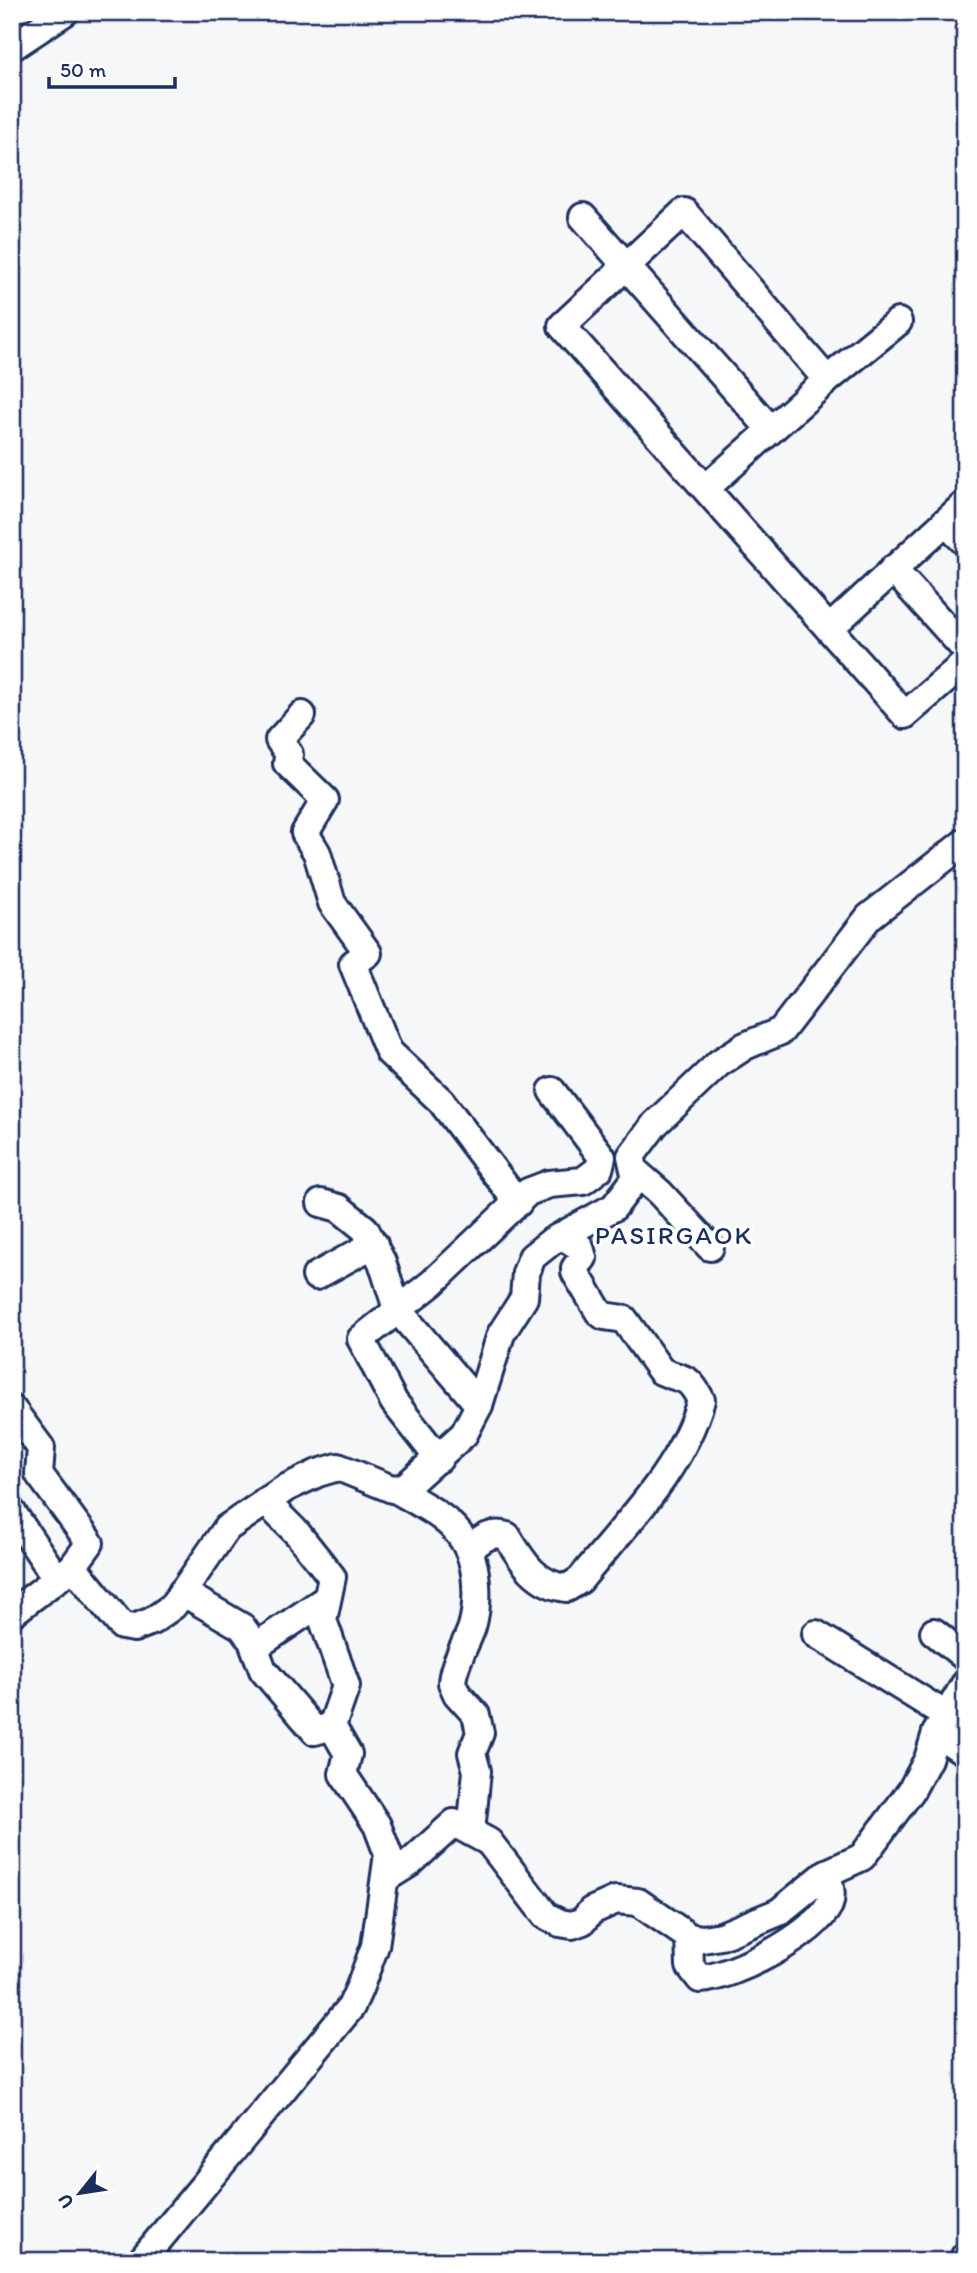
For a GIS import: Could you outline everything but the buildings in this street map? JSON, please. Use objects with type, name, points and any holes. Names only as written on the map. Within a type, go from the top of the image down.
[{"type":"street","points":[[12,47],[65,12]]},
{"type":"street","points":[[827,380],[684,212],[562,326],[905,715],[965,663]]},
{"type":"street","points":[[583,217],[771,430]]},
{"type":"street","points":[[706,488],[827,380],[898,322]]},
{"type":"street","points":[[830,628],[965,504]]},
{"type":"street","points":[[945,522],[965,542]]},
{"type":"street","points":[[893,569],[965,649]]},
{"type":"street","points":[[302,715],[279,740],[289,754],[288,762],[325,800],[306,833],[317,853],[332,903],[368,953],[353,964],[381,1035],[389,1052],[441,1101],[518,1203]]},
{"type":"street","points":[[710,1247],[660,1193],[636,1172],[631,1156],[655,1124],[724,1059],[781,1031],[869,917],[965,842]]},
{"type":"street","points":[[439,1459],[394,1402],[361,1342],[362,1337],[432,1283],[528,1192],[549,1184],[583,1181],[599,1169],[602,1157],[552,1091]]},
{"type":"street","points":[[397,1490],[405,1487],[439,1459],[464,1434],[480,1405],[501,1334],[524,1298],[528,1263],[538,1250],[614,1207],[630,1190],[636,1172]]},
{"type":"street","points":[[321,1203],[339,1208],[356,1220],[374,1244],[397,1309],[480,1405]]},
{"type":"street","points":[[470,1549],[483,1538],[496,1533],[507,1536],[520,1559],[541,1580],[554,1587],[568,1588],[580,1580],[652,1495],[695,1423],[701,1400],[694,1386],[683,1376],[660,1371],[624,1320],[604,1316],[599,1312],[575,1272],[583,1258],[580,1247],[562,1236]]},
{"type":"street","points":[[316,1276],[374,1244]]},
{"type":"street","points":[[12,1409],[41,1448],[39,1474],[90,1543],[64,1574],[12,1613]]},
{"type":"street","points":[[64,1574],[80,1572],[127,1628],[138,1627],[166,1612],[183,1592],[220,1536],[235,1521],[318,1472],[338,1467],[397,1490],[447,1521],[470,1549],[476,1603],[473,1624],[452,1683],[457,1694],[476,1715],[480,1733],[472,1753],[477,1772],[471,1832]]},
{"type":"street","points":[[141,2261],[351,2007],[374,1946],[386,1878],[386,1843],[344,1774],[348,1754],[332,1726],[346,1686],[323,1619],[326,1599],[333,1583],[328,1570],[265,1502]]},
{"type":"street","points":[[12,1512],[64,1574]]},
{"type":"street","points":[[183,1592],[242,1627],[255,1647],[263,1670],[315,1731],[332,1726]]},
{"type":"street","points":[[255,1647],[326,1599]]},
{"type":"street","points":[[934,1632],[965,1657]]},
{"type":"street","points":[[816,1634],[941,1724],[965,1752]]},
{"type":"street","points":[[386,1878],[410,1863],[454,1823],[489,1842],[546,1916],[560,1923],[572,1925],[583,1921],[591,1911],[606,1902],[638,1902],[689,1937],[703,1940],[721,1936],[779,1912],[827,1872],[857,1861],[866,1852],[911,1791],[928,1759],[941,1724],[965,1684]]},
{"type":"street","points":[[689,1937],[690,1966],[699,1979],[714,1979],[739,1968],[796,1938],[824,1912],[831,1896],[827,1872]]},
{"type":"district","name":"PASIRGAOK","points":[[674,1235]]}]
